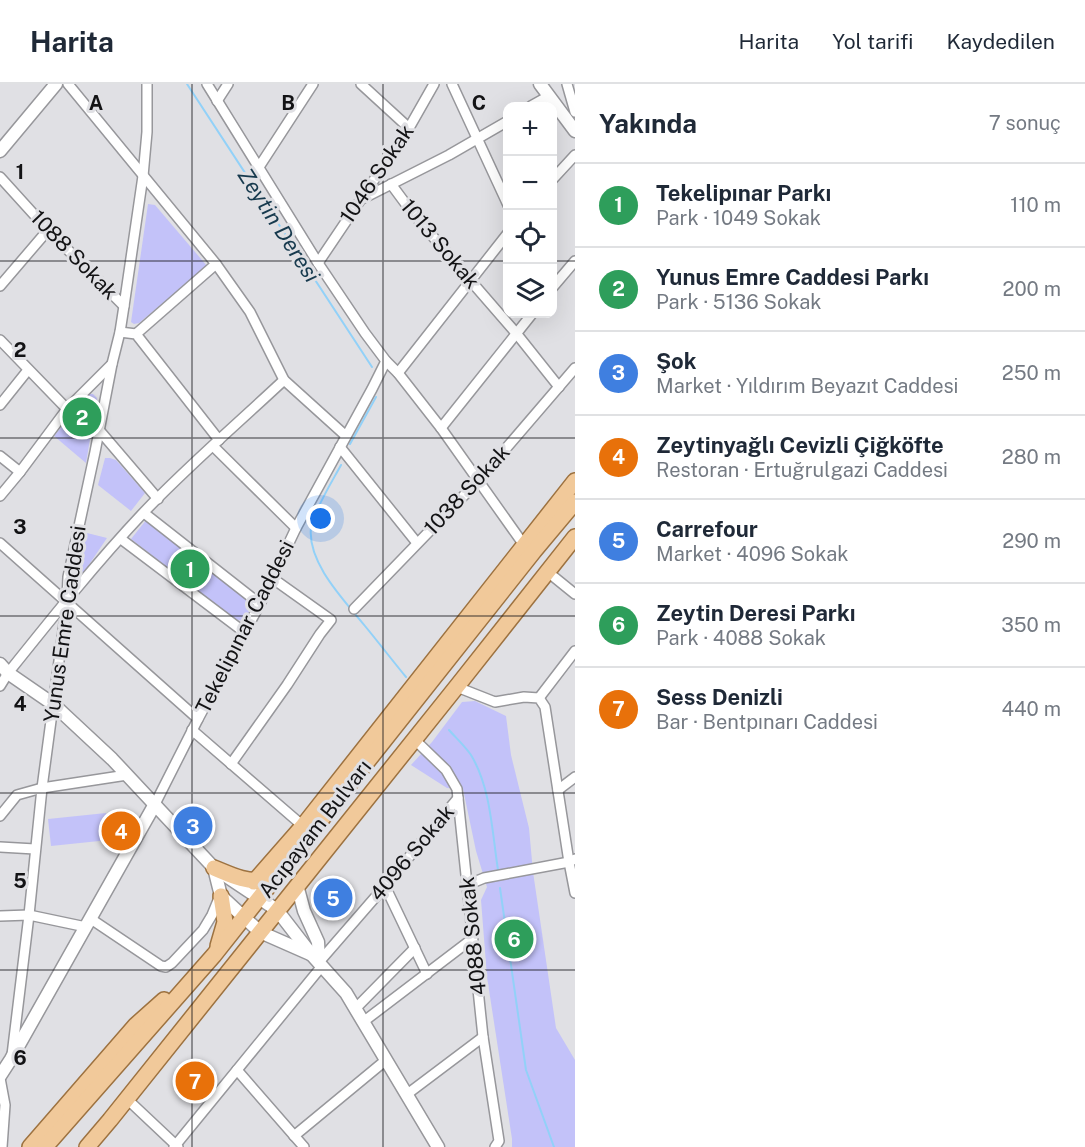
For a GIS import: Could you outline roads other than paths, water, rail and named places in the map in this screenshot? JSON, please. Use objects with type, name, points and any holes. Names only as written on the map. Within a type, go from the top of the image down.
[{"type":"main road","points":[[254,882],[303,826],[575,481]]},
{"type":"main road","name":"Acıpayam Bulvarı","points":[[45,1147],[214,956],[575,502]]},
{"type":"main road","name":"Acıpayam Bulvarı","points":[[87,1147],[575,537]]},
{"type":"main road","points":[[214,868],[254,882],[277,877]]},
{"type":"main road","points":[[30,1147],[136,1025],[214,956],[225,922],[221,896]]},
{"type":"street","points":[[0,151],[56,84]]},
{"type":"street","points":[[68,84],[216,264],[250,312],[284,380],[346,436]]},
{"type":"street","name":"Yunus Emre Caddesi","points":[[11,1059],[68,577],[120,332],[143,176],[147,132],[147,84]]},
{"type":"street","points":[[207,84],[318,263],[365,333],[441,428],[524,545]]},
{"type":"street","points":[[217,101],[228,84]]},
{"type":"street","points":[[259,167],[312,84]]},
{"type":"street","points":[[361,84],[409,128]]},
{"type":"street","name":"1046 Sokak","points":[[318,263],[409,128],[434,84]]},
{"type":"street","points":[[452,84],[503,196]]},
{"type":"street","points":[[540,84],[575,131]]},
{"type":"street","points":[[567,84],[573,94],[575,112]]},
{"type":"street","points":[[538,102],[549,96]]},
{"type":"street","points":[[361,199],[449,155],[503,123]]},
{"type":"street","points":[[557,175],[575,155]]},
{"type":"street","name":"1088 Sokak","points":[[0,177],[48,230],[124,306]]},
{"type":"street","name":"1013 Sokak","points":[[391,184],[411,212],[516,333],[559,387]]},
{"type":"street","points":[[0,286],[48,230]]},
{"type":"street","points":[[398,373],[503,238]]},
{"type":"street","points":[[557,282],[575,261]]},
{"type":"street","points":[[120,332],[136,333],[216,264]]},
{"type":"street","points":[[441,428],[529,318]]},
{"type":"street","points":[[136,333],[216,443],[296,528]]},
{"type":"street","points":[[0,340],[68,409]]},
{"type":"street","name":"Tekelipınar Caddesi","points":[[154,804],[260,604],[296,528],[386,361]]},
{"type":"street","points":[[0,496],[68,409],[112,364]]},
{"type":"street","name":"1038 Sokak","points":[[354,609],[478,481],[575,368]]},
{"type":"street","points":[[0,405],[28,370]]},
{"type":"street","points":[[0,686],[4,669],[144,513],[284,380]]},
{"type":"street","points":[[99,430],[158,499]]},
{"type":"street","points":[[340,447],[417,543]]},
{"type":"street","points":[[0,456],[20,472]]},
{"type":"street","points":[[144,513],[260,604]]},
{"type":"street","points":[[121,539],[244,632]]},
{"type":"street","points":[[0,543],[198,719]]},
{"type":"street","points":[[554,577],[575,594]]},
{"type":"street","points":[[231,764],[331,620],[272,578]]},
{"type":"street","points":[[539,698],[575,651]]},
{"type":"street","points":[[4,669],[53,704],[112,759],[214,868],[277,910],[317,961],[346,993],[438,1147]]},
{"type":"street","points":[[458,685],[462,689],[495,702],[524,697],[539,698]]},
{"type":"street","points":[[539,698],[545,707],[572,860],[575,892]]},
{"type":"street","points":[[192,730],[303,826]]},
{"type":"street","name":"4088 Sokak","points":[[414,739],[446,770],[457,789],[483,1037],[499,1141],[495,1147]]},
{"type":"street","points":[[0,816],[17,795],[42,788],[127,775]]},
{"type":"street","points":[[558,790],[575,777]]},
{"type":"street","name":"4096 Sokak","points":[[176,1146],[237,1070],[317,961],[385,886],[458,798]]},
{"type":"street","points":[[2,1147],[5,1105],[0,1077],[154,804]]},
{"type":"street","points":[[0,847],[35,849]]},
{"type":"street","points":[[467,885],[484,878],[572,860]]},
{"type":"street","points":[[214,868],[221,896],[260,932],[317,961]]},
{"type":"street","points":[[297,885],[304,911],[318,942],[317,961]]},
{"type":"street","points":[[385,886],[427,974]]},
{"type":"street","points":[[0,916],[29,915],[88,923],[166,967],[203,930],[221,896]]},
{"type":"street","points":[[363,1022],[472,939]]},
{"type":"street","points":[[355,1009],[414,948]]},
{"type":"street","points":[[406,1095],[483,1037]]},
{"type":"street","points":[[294,1136],[386,1060]]},
{"type":"street","points":[[237,1070],[304,1147]]},
{"type":"street","points":[[127,1099],[176,1146]]},
{"type":"waterway","name":"Zeytin Deresi","points":[[187,84],[372,367]]},
{"type":"waterway","name":"Zeytin Deresi","points":[[350,444],[376,397]]},
{"type":"waterway","name":"Zeytin Deresi","points":[[341,465],[313,521],[311,541],[315,555],[329,581],[406,677]]},
{"type":"waterway","name":"Zeytin Deresi","points":[[449,730],[471,755],[483,782],[490,811],[498,870]]},
{"type":"waterway","name":"Zeytin Deresi","points":[[500,888],[526,1070],[554,1147]]},
{"type":"place","name":"Yunus Emre Caddesi Parkı","points":[[82,417]]},
{"type":"place","name":"Tekelipınar Parkı","points":[[190,569]]},
{"type":"place","name":"Şok","points":[[193,826]]},
{"type":"place","name":"Zeytinyağlı Cevizli Çiğköfte","points":[[121,831]]},
{"type":"place","name":"Carrefour","points":[[333,898]]},
{"type":"place","name":"Zeytin Deresi Parkı","points":[[514,939]]},
{"type":"place","name":"Sess Denizli","points":[[195,1081]]}]
